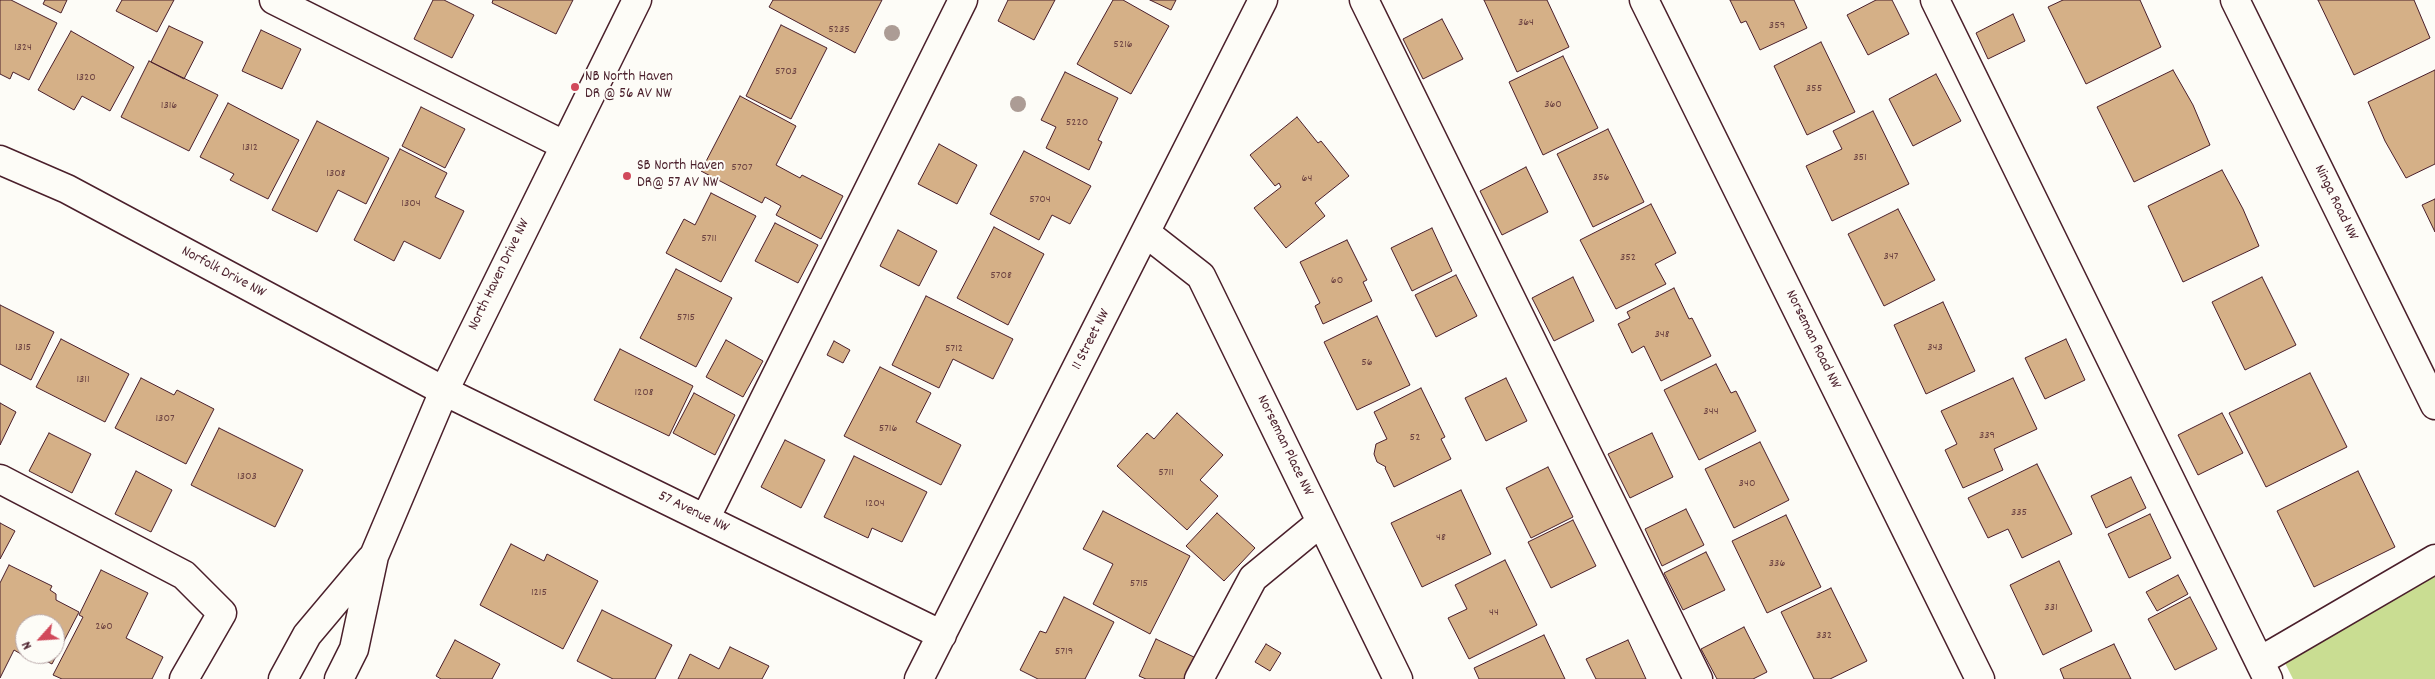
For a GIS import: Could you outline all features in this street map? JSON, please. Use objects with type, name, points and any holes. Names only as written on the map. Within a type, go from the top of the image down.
[{"type":"street","points":[[274,0],[564,145]]},
{"type":"street","name":"North Haven Drive NW","points":[[339,679],[354,649],[374,556],[444,391],[637,0]]},
{"type":"street","points":[[705,519],[964,0]]},
{"type":"street","name":"11 Street NW","points":[[919,679],[1263,0]]},
{"type":"street","points":[[1364,0],[1698,679]]},
{"type":"street","name":"Norseman Road NW","points":[[1644,0],[1980,679]]},
{"type":"street","points":[[1935,0],[2264,670],[2435,558]]},
{"type":"street","name":"Ninga Road NW","points":[[2235,0],[2432,393]]},
{"type":"street","name":"Norfolk Drive NW","points":[[0,160],[67,189],[444,391]]},
{"type":"street","name":"Norseman Place NW","points":[[1146,233],[1201,276],[1398,679]]},
{"type":"street","name":"57 Avenue NW","points":[[444,391],[942,634]]},
{"type":"street","points":[[0,478],[184,575],[222,613],[184,679]]},
{"type":"street","points":[[1199,679],[1253,578],[1321,522]]},
{"type":"street","name":"North Haven Drive NW","points":[[283,679],[307,635],[374,556]]},
{"type":"green space","points":[[2435,576],[2435,679],[2293,679],[2281,655]]},
{"type":"building","points":[[0,0],[11,0],[57,23],[29,80],[13,72],[10,79],[0,74]]},
{"type":"building","points":[[45,0],[67,0],[61,13],[43,4]]},
{"type":"building","points":[[122,0],[174,0],[157,32],[116,11]]},
{"type":"building","points":[[433,0],[444,0],[474,15],[452,58],[414,39]]},
{"type":"building","points":[[493,0],[573,0],[556,34],[492,3]]},
{"type":"building","points":[[773,0],[882,0],[855,53],[769,7]]},
{"type":"building","points":[[1008,0],[1055,0],[1034,40],[998,21]]},
{"type":"building","points":[[1113,0],[1123,0],[1169,26],[1131,94],[1077,64]]},
{"type":"building","points":[[1150,0],[1176,0],[1171,10]]},
{"type":"building","points":[[1484,0],[1547,0],[1569,47],[1517,72]]},
{"type":"building","points":[[1730,0],[1794,0],[1807,28],[1760,50],[1746,21],[1741,23]]},
{"type":"building","points":[[1876,0],[1892,0],[1909,34],[1868,55],[1847,15]]},
{"type":"building","points":[[2063,0],[2140,0],[2161,47],[2086,84],[2048,7]]},
{"type":"building","points":[[2318,0],[2414,0],[2430,38],[2354,75]]},
{"type":"building","points":[[2013,14],[2025,41],[1988,59],[1976,33]]},
{"type":"building","points":[[1442,19],[1463,59],[1423,79],[1403,39]]},
{"type":"building","points":[[781,25],[827,48],[791,119],[746,96]]},
{"type":"building","points":[[169,26],[203,42],[184,79],[151,62]]},
{"type":"building","points":[[261,30],[301,49],[282,89],[242,71]]},
{"type":"building","points":[[71,31],[134,67],[110,111],[82,96],[74,110],[38,90]]},
{"type":"building","points":[[1821,42],[1855,112],[1807,135],[1774,66]]},
{"type":"building","points":[[1563,56],[1598,128],[1543,155],[1509,82]]},
{"type":"building","points":[[149,61],[218,95],[189,151],[121,117]]},
{"type":"building","points":[[2173,70],[2193,105],[2210,145],[2134,182],[2097,107]]},
{"type":"building","points":[[2435,70],[2435,164],[2406,178],[2385,141],[2368,102]]},
{"type":"building","points":[[1065,72],[1118,98],[1098,140],[1102,142],[1089,170],[1046,148],[1056,127],[1041,120]]},
{"type":"building","points":[[1936,74],[1961,121],[1913,146],[1889,99]]},
{"type":"building","points":[[740,96],[796,126],[776,165],[800,178],[802,175],[843,196],[821,239],[776,215],[781,206],[765,197],[762,203],[701,171]]},
{"type":"building","points":[[228,103],[299,140],[268,199],[230,180],[234,174],[200,157]]},
{"type":"building","points":[[421,107],[465,129],[445,168],[402,146]]},
{"type":"building","points":[[1873,111],[1909,184],[1832,221],[1806,166],[1842,149],[1833,131]]},
{"type":"building","points":[[1297,117],[1318,143],[1321,141],[1349,176],[1315,203],[1325,216],[1286,248],[1254,208],[1281,187],[1279,183],[1275,186],[1250,155]]},
{"type":"building","points":[[317,121],[389,158],[366,204],[338,190],[317,232],[272,210]]},
{"type":"building","points":[[1608,129],[1644,202],[1593,227],[1557,154]]},
{"type":"building","points":[[939,144],[977,165],[957,204],[918,184]]},
{"type":"building","points":[[400,149],[447,173],[435,197],[464,211],[440,259],[404,241],[394,261],[354,240]]},
{"type":"building","points":[[1024,151],[1091,186],[1070,224],[1052,215],[1039,240],[990,214]]},
{"type":"building","points":[[1526,167],[1548,212],[1502,235],[1480,191]]},
{"type":"building","points":[[2222,170],[2243,209],[2259,246],[2183,282],[2148,206]]},
{"type":"building","points":[[711,193],[756,216],[721,282],[666,253],[684,219],[695,225]]},
{"type":"building","points":[[2435,199],[2435,232],[2422,205]]},
{"type":"building","points":[[1651,204],[1676,253],[1655,264],[1666,284],[1616,309],[1580,240]]},
{"type":"building","points":[[1898,209],[1935,280],[1884,306],[1848,234]]},
{"type":"building","points":[[775,223],[818,245],[798,283],[755,261]]},
{"type":"building","points":[[994,227],[1044,254],[1008,325],[957,298]]},
{"type":"building","points":[[1432,228],[1452,271],[1412,291],[1391,248]]},
{"type":"building","points":[[898,230],[937,251],[919,286],[880,266]]},
{"type":"building","points":[[1347,240],[1367,280],[1363,282],[1372,301],[1323,324],[1315,306],[1320,303],[1300,262]]},
{"type":"building","points":[[676,269],[732,298],[696,367],[640,338]]},
{"type":"building","points":[[1456,275],[1477,316],[1436,337],[1415,295]]},
{"type":"building","points":[[1573,277],[1594,321],[1554,341],[1532,298]]},
{"type":"building","points":[[2262,277],[2296,345],[2245,370],[2212,302]]},
{"type":"building","points":[[1674,288],[1689,319],[1692,318],[1711,356],[1661,381],[1644,346],[1632,353],[1618,324],[1630,318],[1627,312]]},
{"type":"building","points":[[926,296],[1013,339],[993,379],[953,359],[939,388],[892,365]]},
{"type":"building","points":[[1943,302],[1975,371],[1926,394],[1894,325]]},
{"type":"building","points":[[0,305],[54,332],[31,380],[0,364]]},
{"type":"building","points":[[1377,316],[1410,385],[1357,410],[1324,342]]},
{"type":"building","points":[[61,339],[129,374],[105,422],[36,387]]},
{"type":"building","points":[[2066,339],[2085,380],[2045,399],[2025,358]]},
{"type":"building","points":[[726,340],[763,361],[743,397],[706,377]]},
{"type":"building","points":[[834,341],[850,350],[843,363],[827,355]]},
{"type":"building","points":[[620,349],[693,386],[669,436],[594,400]]},
{"type":"building","points":[[1716,364],[1731,393],[1736,391],[1756,431],[1699,460],[1664,390]]},
{"type":"building","points":[[880,367],[931,393],[916,422],[961,445],[941,485],[844,436]]},
{"type":"building","points":[[2310,373],[2347,447],[2266,487],[2229,413]]},
{"type":"building","points":[[141,378],[174,395],[177,390],[214,409],[186,464],[115,428]]},
{"type":"building","points":[[1506,378],[1527,421],[1486,441],[1465,398]]},
{"type":"building","points":[[2013,378],[2037,429],[1994,449],[2003,470],[1963,488],[1945,450],[1957,444],[1941,411]]},
{"type":"building","points":[[1421,388],[1445,437],[1441,439],[1451,459],[1394,487],[1386,467],[1377,462],[1374,454],[1376,444],[1387,439],[1374,412]]},
{"type":"building","points":[[694,393],[735,415],[715,455],[673,433]]},
{"type":"building","points":[[0,403],[16,412],[0,445]]},
{"type":"building","points":[[1177,413],[1223,455],[1200,480],[1218,496],[1187,530],[1117,466],[1147,433],[1154,439]]},
{"type":"building","points":[[2222,413],[2243,453],[2198,475],[2178,435]]},
{"type":"building","points":[[219,428],[303,470],[275,527],[191,485]]},
{"type":"building","points":[[49,433],[91,454],[72,493],[29,471]]},
{"type":"building","points":[[1652,433],[1673,477],[1630,498],[1608,454]]},
{"type":"building","points":[[785,440],[825,460],[801,508],[761,487]]},
{"type":"building","points":[[1760,442],[1789,500],[1734,528],[1705,469]]},
{"type":"building","points":[[854,456],[927,492],[902,542],[872,528],[868,538],[824,517]]},
{"type":"building","points":[[2037,464],[2072,534],[2022,558],[2008,529],[1988,538],[1968,498]]},
{"type":"building","points":[[1548,467],[1573,517],[1531,538],[1506,488]]},
{"type":"building","points":[[136,471],[172,490],[151,532],[115,514]]},
{"type":"building","points":[[2358,471],[2395,547],[2314,587],[2277,511]]},
{"type":"building","points":[[2131,477],[2146,508],[2106,528],[2091,496]]},
{"type":"building","points":[[1461,490],[1491,554],[1422,587],[1391,523]]},
{"type":"building","points":[[1686,509],[1704,545],[1662,566],[1645,529]]},
{"type":"building","points":[[1103,511],[1190,556],[1150,634],[1093,604],[1113,564],[1083,549]]},
{"type":"building","points":[[1217,513],[1255,548],[1224,581],[1186,546]]},
{"type":"building","points":[[2150,514],[2171,558],[2129,578],[2108,534]]},
{"type":"building","points":[[1786,515],[1821,587],[1767,613],[1732,541]]},
{"type":"building","points":[[1573,520],[1596,566],[1551,588],[1528,542]]},
{"type":"building","points":[[0,523],[15,531],[0,559]]},
{"type":"building","points":[[511,544],[544,561],[547,554],[598,581],[563,649],[480,605]]},
{"type":"building","points":[[1706,552],[1725,590],[1683,610],[1664,573]]},
{"type":"building","points":[[1505,560],[1537,625],[1469,659],[1448,618],[1467,609],[1455,585]]},
{"type":"building","points":[[2059,561],[2092,631],[2043,655],[2010,585]]},
{"type":"building","points":[[9,565],[52,586],[50,590],[56,594],[56,600],[79,612],[65,639],[65,614],[15,614],[15,651],[0,678],[0,583]]},
{"type":"building","points":[[101,570],[148,593],[126,638],[163,657],[152,679],[62,679],[53,675],[59,664],[65,664],[65,652],[83,617],[79,615]]},
{"type":"building","points":[[2178,575],[2188,594],[2157,611],[2146,592]]},
{"type":"building","points":[[1831,588],[1867,661],[1830,679],[1814,679],[1781,612]]},
{"type":"building","points":[[1064,597],[1114,622],[1085,679],[1038,679],[1020,670],[1040,631],[1046,633]]},
{"type":"building","points":[[2190,597],[2217,649],[2175,670],[2148,619]]},
{"type":"building","points":[[602,610],[672,645],[655,679],[613,679],[577,661]]},
{"type":"building","points":[[1744,627],[1767,672],[1753,679],[1717,679],[1701,649]]},
{"type":"building","points":[[1544,635],[1565,679],[1479,679],[1474,668]]},
{"type":"building","points":[[1156,639],[1196,658],[1186,679],[1146,679],[1139,676]]},
{"type":"building","points":[[455,640],[500,664],[492,679],[441,679],[436,676]]},
{"type":"building","points":[[1628,640],[1646,679],[1596,679],[1586,659]]},
{"type":"building","points":[[1266,644],[1281,653],[1270,671],[1255,662]]},
{"type":"building","points":[[2114,644],[2131,679],[2064,679],[2060,669]]},
{"type":"building","points":[[730,647],[769,666],[762,679],[678,679],[690,654],[719,669]]},
{"type":"place","name":"NB North Haven DR @ 56 AV NW","points":[[575,87]]},
{"type":"place","name":"SB North Haven DR@ 57 AV NW","points":[[627,176]]}]
